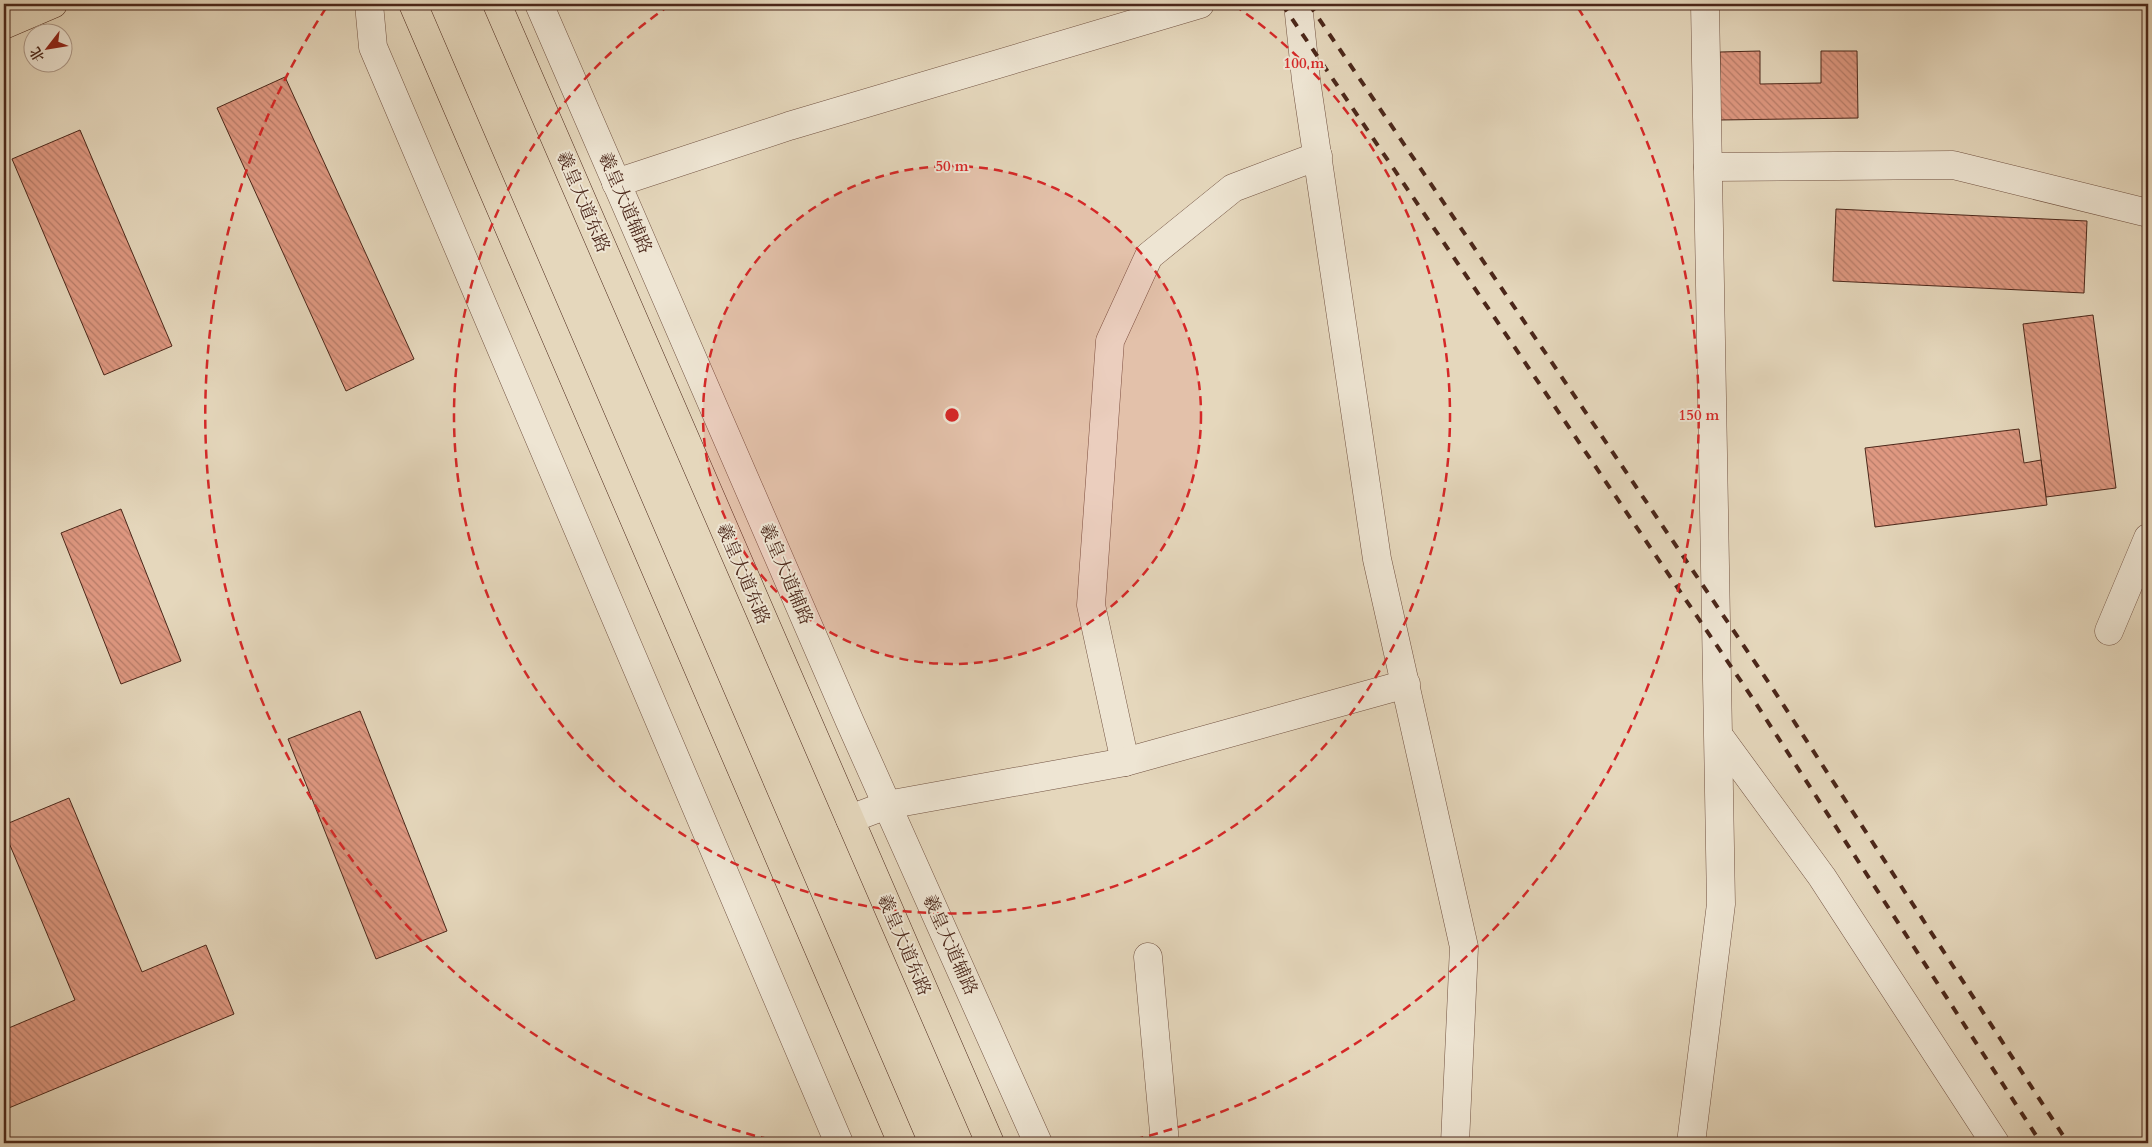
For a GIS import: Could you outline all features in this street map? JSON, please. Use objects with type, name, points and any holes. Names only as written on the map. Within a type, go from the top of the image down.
[{"type":"main road","points":[[4,25],[53,4]]},
{"type":"main road","points":[[413,4],[902,1143]]},
{"type":"main road","name":"羲皇大道东路","points":[[497,4],[990,1143]]},
{"type":"street","points":[[369,4],[373,47],[839,1143]]},
{"type":"street","name":"羲皇大道辅路","points":[[538,4],[1038,1143]]},
{"type":"street","points":[[616,183],[790,126],[1200,4]]},
{"type":"street","points":[[1298,4],[1306,80],[1377,559],[1464,947],[1455,1143]]},
{"type":"street","points":[[1691,1143],[1722,904],[1705,4]]},
{"type":"street","points":[[1124,762],[1091,605],[1110,341],[1149,256],[1234,188],[1318,156]]},
{"type":"street","points":[[1708,166],[1953,165],[2148,213]]},
{"type":"street","points":[[2109,631],[2148,538]]},
{"type":"street","points":[[850,819],[888,805],[1124,762],[1406,684]]},
{"type":"street","points":[[1719,736],[1822,876],[1995,1143]]},
{"type":"street","points":[[1148,958],[1165,1143]]},
{"type":"building","points":[[1760,51],[1760,84],[1821,83],[1821,51],[1857,51],[1858,118],[1720,120],[1720,52]]},
{"type":"building","points":[[285,77],[414,359],[346,391],[217,108]]},
{"type":"building","points":[[80,130],[172,346],[104,375],[12,159]]},
{"type":"building","points":[[1836,209],[2087,221],[2084,293],[1833,281]]},
{"type":"building","points":[[2093,315],[2116,488],[2046,497],[2023,324]]},
{"type":"building","points":[[2019,429],[2024,463],[2041,460],[2047,505],[1875,527],[1865,448]]},
{"type":"building","points":[[121,509],[181,661],[121,684],[61,533]]},
{"type":"building","points":[[360,711],[447,931],[376,959],[288,739]]},
{"type":"building","points":[[69,798],[142,972],[206,945],[234,1014],[4,1110],[4,1030],[75,1000],[4,831],[4,825]]},
{"type":"railway","points":[[1282,4],[1753,699],[2041,1143]]},
{"type":"railway","points":[[1309,4],[1771,686],[2068,1143]]}]
